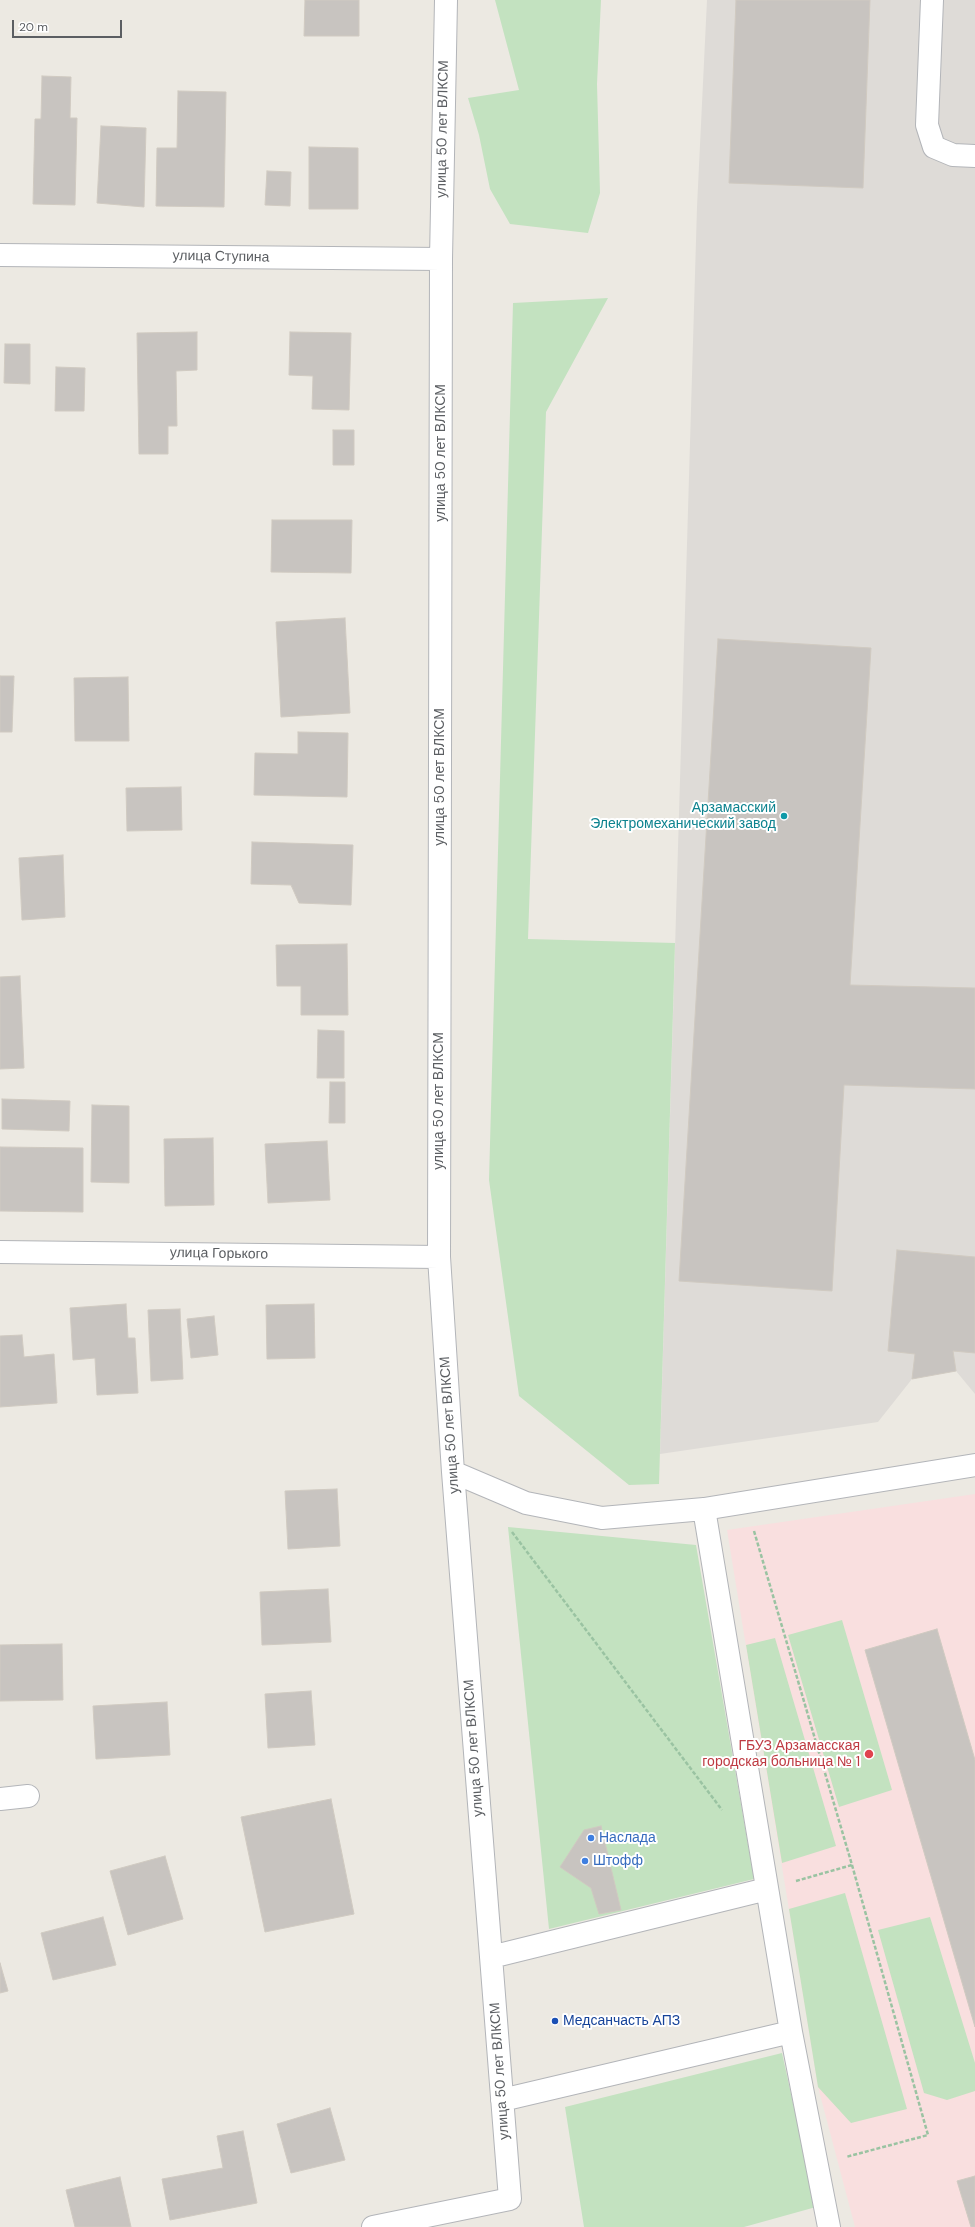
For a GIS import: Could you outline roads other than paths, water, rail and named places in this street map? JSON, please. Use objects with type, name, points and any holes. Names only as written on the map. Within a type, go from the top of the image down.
[{"type":"street","name":"улица 50 лет ВЛКСМ","points":[[411,2223],[510,2199],[453,1472],[438,1257],[441,259],[446,0]]},
{"type":"street","points":[[932,0],[927,125],[934,147],[953,155],[975,156]]},
{"type":"street","name":"улица Ступина","points":[[0,255],[441,259]]},
{"type":"street","name":"улица Горького","points":[[0,1252],[438,1257]]},
{"type":"street","points":[[453,1472],[526,1503],[602,1518],[704,1509],[975,1465]]},
{"type":"street","points":[[704,1509],[791,2032],[829,2227]]},
{"type":"street","points":[[0,1799],[28,1796]]},
{"type":"street","points":[[491,1957],[767,1889]]},
{"type":"street","points":[[502,2100],[791,2032]]},
{"type":"street","points":[[373,2227],[411,2223]]},
{"type":"place","name":"Арзамасский Электромеханический завод","points":[[784,816]]},
{"type":"place","name":"ГБУЗ Арзамасская городская больница № 1","points":[[869,1754]]},
{"type":"place","name":"Наслада","points":[[591,1838]]},
{"type":"place","name":"Штофф","points":[[585,1861]]},
{"type":"place","name":"Медсанчасть АПЗ","points":[[555,2021]]}]
